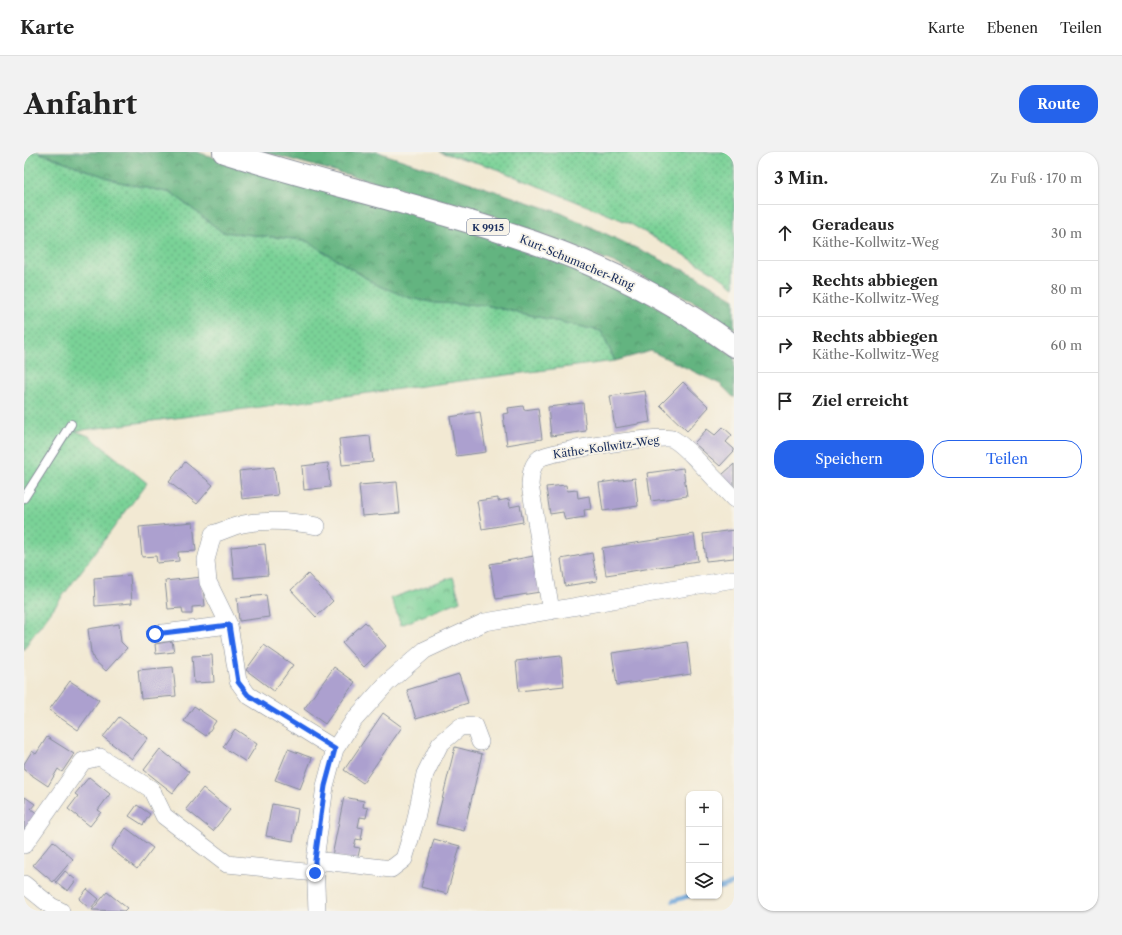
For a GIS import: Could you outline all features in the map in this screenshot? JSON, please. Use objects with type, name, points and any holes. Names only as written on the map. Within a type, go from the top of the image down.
[{"type":"main road","name":"Kurt-Schumacher-Ring","points":[[224,152],[482,226],[546,247],[627,282],[678,308],[734,346]]},
{"type":"street","name":"Käthe-Kollwitz-Weg","points":[[551,611],[530,486],[532,468],[540,458],[554,453],[653,438],[672,439],[688,451],[734,499]]},
{"type":"street","points":[[317,526],[294,522],[273,521],[242,524],[213,534],[206,560],[208,582],[229,625],[238,682],[248,695],[335,749]]},
{"type":"street","points":[[317,911],[315,866],[325,786],[335,749],[354,720],[387,683],[425,650],[485,622],[734,579]]},
{"type":"street","points":[[155,634],[229,625]]},
{"type":"street","points":[[24,845],[83,761],[100,757],[151,789],[164,816],[227,864],[391,869],[404,859],[415,823],[425,774],[440,744],[460,727],[474,726],[480,742]]},
{"type":"street","points":[[24,884],[51,906],[61,911]]},
{"type":"lane","points":[[24,498],[71,424]]},
{"type":"green space","points":[[24,152],[38,152],[119,182],[172,193],[222,232],[305,240],[379,286],[435,303],[485,305],[601,331],[615,361],[75,431],[89,436],[147,483],[29,641],[24,651]]},
{"type":"green space","points":[[38,152],[197,152],[263,173],[461,227],[561,261],[639,296],[734,356],[734,398],[720,384],[651,351],[615,361],[601,331],[485,305],[435,303],[410,298],[379,286],[305,240],[222,232],[172,193],[119,182]]},
{"type":"green space","points":[[263,152],[378,152],[561,213],[696,276],[734,299],[734,329],[708,309],[613,262],[479,210]]},
{"type":"green space","points":[[439,152],[734,152],[734,287],[716,274],[629,223],[489,166]]},
{"type":"green space","points":[[453,577],[460,601],[401,625],[391,598]]},
{"type":"building","points":[[683,382],[709,407],[687,431],[660,405]]},
{"type":"building","points":[[645,391],[650,422],[615,428],[610,396]]},
{"type":"building","points":[[583,403],[586,431],[551,436],[548,407]]},
{"type":"building","points":[[523,406],[524,410],[538,408],[542,439],[507,445],[503,414],[509,413],[508,408]]},
{"type":"building","points":[[480,412],[486,452],[456,456],[450,417]]},
{"type":"building","points":[[723,427],[732,435],[726,442],[734,449],[734,451],[720,466],[694,443],[707,429],[715,435]]},
{"type":"building","points":[[370,436],[373,462],[342,465],[339,439]]},
{"type":"building","points":[[185,462],[213,485],[197,504],[169,482]]},
{"type":"building","points":[[328,463],[330,487],[304,490],[302,466]]},
{"type":"building","points":[[734,464],[734,488],[722,475]]},
{"type":"building","points":[[274,467],[278,495],[242,499],[239,471]]},
{"type":"building","points":[[683,468],[687,496],[651,501],[647,473]]},
{"type":"building","points":[[635,478],[638,506],[603,511],[599,483]]},
{"type":"building","points":[[397,482],[400,513],[362,516],[359,485]]},
{"type":"building","points":[[566,485],[567,491],[577,490],[578,498],[589,496],[591,509],[584,510],[585,517],[565,520],[563,512],[550,514],[546,487]]},
{"type":"building","points":[[498,498],[498,501],[509,499],[510,507],[520,505],[523,522],[482,529],[477,501]]},
{"type":"building","points":[[193,522],[196,551],[178,552],[179,561],[157,563],[156,556],[142,557],[139,527]]},
{"type":"building","points":[[734,530],[734,558],[706,561],[703,534]]},
{"type":"building","points":[[694,534],[698,561],[606,575],[602,548]]},
{"type":"building","points":[[265,544],[268,575],[234,578],[231,547]]},
{"type":"building","points":[[592,553],[597,581],[565,586],[561,559]]},
{"type":"building","points":[[534,556],[540,592],[496,599],[490,564]]},
{"type":"building","points":[[308,574],[333,601],[316,617],[291,590]]},
{"type":"building","points":[[130,575],[132,603],[95,606],[94,578]]},
{"type":"building","points":[[202,577],[205,606],[192,607],[192,614],[183,614],[182,608],[168,609],[165,581]]},
{"type":"building","points":[[266,595],[269,617],[239,621],[237,598]]},
{"type":"building","points":[[365,622],[386,646],[364,667],[342,643]]},
{"type":"building","points":[[119,624],[121,642],[127,648],[106,671],[94,660],[91,652],[88,629]]},
{"type":"building","points":[[172,641],[174,652],[156,654],[155,644]]},
{"type":"building","points":[[687,642],[691,674],[617,685],[612,653]]},
{"type":"building","points":[[264,645],[293,665],[274,691],[246,670]]},
{"type":"building","points":[[212,655],[214,682],[194,683],[192,656]]},
{"type":"building","points":[[561,656],[564,686],[519,691],[516,661]]},
{"type":"building","points":[[173,667],[176,696],[141,699],[138,670]]},
{"type":"building","points":[[334,667],[355,682],[325,724],[304,709]]},
{"type":"building","points":[[459,674],[468,703],[416,719],[407,690]]},
{"type":"building","points":[[70,681],[99,700],[78,730],[49,710]]},
{"type":"building","points":[[194,706],[216,721],[206,736],[184,721]]},
{"type":"building","points":[[383,713],[402,727],[363,783],[344,770]]},
{"type":"building","points":[[119,717],[148,738],[132,759],[103,737]]},
{"type":"building","points":[[235,729],[257,744],[246,762],[223,747]]},
{"type":"building","points":[[47,737],[74,754],[62,772],[58,769],[48,786],[24,770],[24,764],[32,751],[36,754]]},
{"type":"building","points":[[455,747],[482,754],[464,831],[436,824]]},
{"type":"building","points":[[160,749],[189,772],[173,793],[144,770]]},
{"type":"building","points":[[288,749],[312,758],[300,789],[275,780]]},
{"type":"building","points":[[89,777],[110,794],[98,810],[101,812],[90,826],[68,809],[78,796],[75,794]]},
{"type":"building","points":[[203,788],[230,810],[213,831],[186,809]]},
{"type":"building","points":[[25,797],[35,804],[31,809],[37,813],[24,832]]},
{"type":"building","points":[[344,797],[364,801],[363,807],[368,808],[366,818],[360,817],[358,827],[363,828],[361,840],[356,839],[354,847],[360,848],[357,861],[332,856]]},
{"type":"building","points":[[272,804],[298,809],[293,841],[266,836]]},
{"type":"building","points":[[137,805],[150,814],[143,825],[129,816]]},
{"type":"building","points":[[126,828],[153,848],[137,869],[111,849]]},
{"type":"building","points":[[434,839],[460,846],[447,894],[421,887]]},
{"type":"building","points":[[53,841],[73,859],[53,882],[33,865]]},
{"type":"building","points":[[65,871],[76,880],[68,891],[56,882]]},
{"type":"building","points":[[87,889],[99,899],[90,909],[79,899]]},
{"type":"building","points":[[107,892],[127,908],[124,911],[92,910]]},
{"type":"waterway","points":[[722,887],[734,883]]},
{"type":"waterway","points":[[673,901],[686,897]]},
{"type":"route","points":[[155,634],[229,625],[238,682],[248,695],[335,749],[325,786],[315,860],[315,873]]}]
